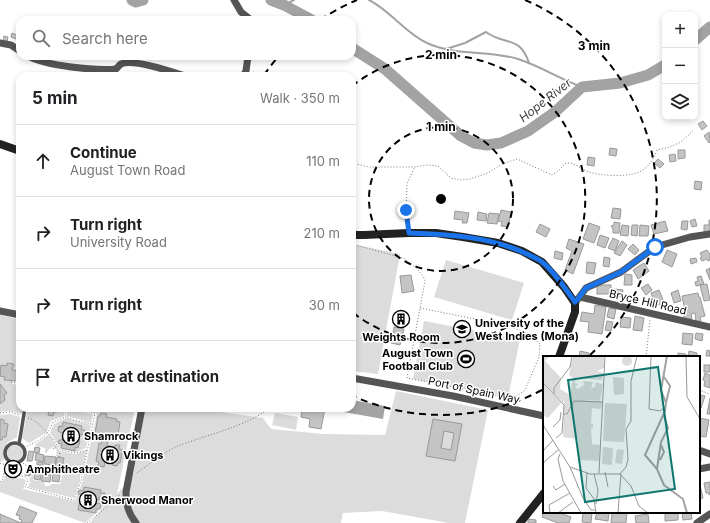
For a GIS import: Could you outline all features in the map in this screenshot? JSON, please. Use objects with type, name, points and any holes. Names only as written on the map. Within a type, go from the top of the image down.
[{"type":"street","points":[[234,0],[241,12],[246,16]]},
{"type":"street","points":[[0,44],[11,45],[16,48]]},
{"type":"street","points":[[37,60],[58,65],[91,69],[116,68],[122,64],[129,63],[149,65],[173,72]]},
{"type":"street","points":[[245,72],[247,60]]},
{"type":"street","points":[[0,144],[16,150]]},
{"type":"street","points":[[356,235],[436,233],[498,243],[522,252],[542,262],[564,287],[578,300]]},
{"type":"street","points":[[559,356],[578,300],[586,288],[621,272],[655,247],[690,237],[709,235]]},
{"type":"street","name":"Bryce Hill Road","points":[[578,300],[650,313],[710,327]]},
{"type":"street","points":[[0,311],[16,314]]},
{"type":"street","name":"Port of Spain Way","points":[[356,379],[453,396],[543,416]]},
{"type":"street","points":[[136,523],[131,518],[126,505],[126,492],[141,412]]},
{"type":"street","points":[[700,450],[710,454]]},
{"type":"street","points":[[700,469],[710,468]]},
{"type":"street","points":[[520,523],[543,494]]},
{"type":"street","points":[[697,523],[710,514]]},
{"type":"lane","points":[[19,444],[24,412]]},
{"type":"lane","points":[[13,443],[19,444],[24,448],[25,454],[21,461],[13,463],[8,459],[5,453],[7,447],[13,443]]},
{"type":"path","points":[[356,164],[369,167],[438,166],[451,178],[461,180],[470,179],[488,173],[502,164],[517,159],[552,175],[557,172],[566,162],[572,162],[587,171],[601,175],[628,174],[642,171],[654,159],[658,150],[681,142],[693,130]]},
{"type":"path","points":[[409,233],[406,210],[407,184],[414,167]]},
{"type":"path","points":[[356,245],[403,258],[409,261],[424,277],[425,281],[407,378],[508,398],[511,400],[525,390],[539,357],[540,344],[530,334],[505,325],[420,308]]},
{"type":"path","points":[[646,356],[650,313]]},
{"type":"path","points":[[11,382],[16,383]]},
{"type":"path","points":[[700,390],[710,394]]},
{"type":"path","points":[[0,413],[10,412],[32,419],[49,433],[61,450],[77,453],[88,450]]},
{"type":"path","points":[[66,412],[66,417]]},
{"type":"path","points":[[4,473],[26,477],[28,481],[24,487],[74,500],[88,450],[94,413],[90,412]]},
{"type":"path","points":[[128,480],[176,447],[227,430],[263,412]]},
{"type":"path","points":[[24,448],[49,433],[53,422],[66,417],[92,424]]},
{"type":"path","points":[[53,449],[57,445]]},
{"type":"path","points":[[59,457],[61,450]]},
{"type":"path","points":[[0,482],[2,481],[8,459]]},
{"type":"path","points":[[21,461],[25,465],[82,475]]},
{"type":"path","points":[[0,463],[6,465]]},
{"type":"path","points":[[87,523],[119,497],[120,493]]},
{"type":"shaded area","points":[[356,245],[400,254],[378,374],[356,371]]},
{"type":"shaded area","points":[[446,260],[524,283],[512,320],[434,297]]},
{"type":"shaded area","points":[[0,314],[16,319],[16,381],[13,381],[12,384],[16,384],[16,412],[22,412],[22,414],[8,411],[0,412]]},
{"type":"shaded area","name":"August Town Football Club","points":[[424,321],[520,339],[508,398],[413,379]]},
{"type":"shaded area","points":[[396,391],[488,410],[465,523],[449,523],[382,511],[343,513],[341,523],[90,523],[106,504],[85,523],[0,492],[0,484],[5,475],[24,479],[26,481],[23,489],[75,501],[82,483],[96,412],[134,412],[117,494],[133,476],[144,412],[220,412],[263,418],[271,429],[323,434],[385,435]]},
{"type":"shaded area","points":[[356,401],[385,406],[383,419],[344,412],[356,412]]},
{"type":"shaded area","points":[[27,412],[64,412],[64,416],[51,421],[46,433],[29,443],[22,438]]},
{"type":"shaded area","points":[[84,412],[93,414],[91,423],[67,416],[67,413]]},
{"type":"shaded area","points":[[275,413],[298,417],[296,430],[272,425]]},
{"type":"shaded area","points":[[10,414],[20,417],[17,437],[7,443],[4,453],[4,460],[0,462],[0,415]]},
{"type":"shaded area","points":[[66,418],[91,425],[86,448],[77,452],[61,449],[50,433],[54,424]]},
{"type":"shaded area","points":[[49,434],[60,451],[76,454],[87,450],[82,473],[62,470],[64,458],[56,456],[57,450],[53,447],[45,453],[45,448],[36,446],[36,444]]},
{"type":"shaded area","points":[[15,445],[22,450],[23,453],[18,460],[15,461],[8,456],[7,453],[12,446]]},
{"type":"shaded area","points":[[33,468],[35,468],[33,480],[44,482],[45,486],[60,484],[63,473],[80,475],[80,481],[74,498],[28,487],[30,482],[29,478],[31,477]]},
{"type":"building","points":[[12,33],[16,35],[16,39],[11,37]]},
{"type":"building","points":[[4,36],[8,37],[7,42],[3,42]]},
{"type":"building","points":[[703,121],[707,126],[702,130],[698,124]]},
{"type":"building","points":[[709,132],[710,142],[709,143],[704,136]]},
{"type":"building","points":[[610,148],[617,149],[616,156],[609,155]]},
{"type":"building","points":[[678,150],[685,150],[685,158],[678,159]]},
{"type":"building","points":[[675,154],[676,161],[670,162],[669,155]]},
{"type":"building","points":[[588,157],[595,158],[594,166],[587,165]]},
{"type":"building","points":[[658,159],[664,164],[660,168],[654,163]]},
{"type":"building","points":[[695,181],[702,182],[701,190],[694,189]]},
{"type":"building","points":[[613,208],[621,209],[620,219],[611,218]]},
{"type":"building","points":[[501,210],[511,212],[508,227],[501,226],[502,222],[498,221]]},
{"type":"building","points":[[455,211],[469,213],[467,223],[462,223],[463,220],[454,219]]},
{"type":"building","points":[[478,212],[487,214],[486,221],[477,220]]},
{"type":"building","points":[[489,213],[499,214],[497,224],[487,223]]},
{"type":"building","points":[[695,219],[697,226],[692,227],[690,221]]},
{"type":"building","points":[[709,220],[710,232],[704,232],[704,225],[709,225]]},
{"type":"building","points":[[665,221],[668,231],[654,234],[651,225]]},
{"type":"building","points":[[682,221],[688,221],[687,230],[681,229]]},
{"type":"building","points":[[614,222],[620,223],[619,233],[613,233],[611,226],[614,225]]},
{"type":"building","points":[[589,223],[600,227],[594,243],[583,239]]},
{"type":"building","points":[[540,224],[550,229],[546,237],[536,232]]},
{"type":"building","points":[[622,225],[629,226],[628,236],[620,235]]},
{"type":"building","points":[[632,225],[638,225],[637,236],[631,235]]},
{"type":"building","points":[[640,225],[649,226],[648,236],[639,236]]},
{"type":"building","points":[[600,235],[609,238],[605,248],[597,245]]},
{"type":"building","points":[[613,238],[619,241],[615,251],[608,248]]},
{"type":"building","points":[[569,239],[584,244],[573,274],[565,270],[572,251],[566,248]]},
{"type":"building","points":[[622,241],[627,245],[620,256],[614,253]]},
{"type":"building","points":[[633,244],[639,250],[635,255],[628,249]]},
{"type":"building","points":[[667,250],[677,254],[672,267],[662,262]]},
{"type":"building","points":[[707,250],[710,254],[710,260],[708,261],[707,259],[702,261],[700,258],[702,257],[700,253]]},
{"type":"building","points":[[555,251],[563,253],[562,260],[554,258]]},
{"type":"building","points":[[604,257],[610,258],[609,267],[603,266]]},
{"type":"building","points":[[696,258],[697,262],[691,264],[690,259]]},
{"type":"building","points":[[587,262],[596,263],[594,274],[586,273]]},
{"type":"building","points":[[644,263],[649,271],[638,279],[633,270]]},
{"type":"building","points":[[710,268],[710,280],[706,270]]},
{"type":"building","points":[[625,274],[632,275],[632,285],[624,285]]},
{"type":"building","points":[[411,275],[414,291],[402,293],[400,276]]},
{"type":"building","points":[[701,276],[704,284],[696,286],[695,282],[698,281],[697,277]]},
{"type":"building","points":[[648,284],[652,290],[646,295],[641,288]]},
{"type":"building","points":[[707,284],[710,300],[704,301],[700,285]]},
{"type":"building","points":[[597,285],[611,285],[611,294],[597,294]]},
{"type":"building","points":[[614,289],[623,290],[622,297],[613,296]]},
{"type":"building","points":[[659,290],[664,302],[656,306],[651,293]]},
{"type":"building","points":[[678,290],[681,301],[674,303],[671,293]]},
{"type":"building","points":[[698,293],[705,316],[700,317],[701,321],[696,322],[695,313],[691,314],[692,319],[686,319],[684,317],[682,312],[685,311],[682,296]]},
{"type":"building","points":[[595,305],[606,307],[602,334],[588,332],[589,322],[580,321],[582,312],[594,314]]},
{"type":"building","points":[[609,308],[616,309],[614,319],[607,317]]},
{"type":"building","name":"Weights Room","points":[[398,313],[406,314],[404,326],[396,324]]},
{"type":"building","points":[[635,316],[644,318],[642,331],[633,330]]},
{"type":"building","points":[[621,317],[631,318],[630,328],[620,327]]},
{"type":"building","points":[[607,321],[613,322],[611,331],[605,330]]},
{"type":"building","points":[[394,327],[404,329],[400,345],[391,343]]},
{"type":"building","points":[[683,333],[693,334],[692,345],[682,344]]},
{"type":"building","points":[[696,333],[703,334],[702,341],[695,339]]},
{"type":"building","points":[[707,350],[710,351],[710,356],[706,356]]},
{"type":"building","points":[[580,351],[589,353],[588,356],[579,356]]},
{"type":"building","points":[[689,351],[697,353],[696,356],[688,356]]},
{"type":"building","points":[[678,353],[686,354],[686,356],[678,356]]},
{"type":"building","points":[[7,363],[14,364],[12,370],[16,371],[16,381],[4,380],[5,377],[0,376],[1,365],[7,366]]},
{"type":"building","points":[[704,365],[710,365],[710,372],[704,372]]},
{"type":"building","points":[[705,373],[710,375],[710,388],[704,386],[705,381],[703,380]]},
{"type":"building","points":[[0,384],[7,393],[4,395],[5,400],[0,404]]},
{"type":"building","points":[[700,395],[705,396],[700,408]]},
{"type":"building","points":[[710,398],[710,414],[707,414]]},
{"type":"building","points":[[48,412],[54,412],[53,416],[48,415]]},
{"type":"building","points":[[302,412],[324,412],[321,429],[309,427],[310,419],[301,417]]},
{"type":"building","points":[[101,413],[107,414],[106,417],[117,419],[116,421],[120,422],[118,435],[115,434],[114,439],[103,434],[102,439],[96,438],[97,434],[95,434],[98,416],[100,416]]},
{"type":"building","points":[[700,418],[709,420],[706,437],[700,436]]},
{"type":"building","points":[[0,419],[4,420],[4,423],[8,424],[6,437],[3,437],[2,440],[0,440]]},
{"type":"building","points":[[433,419],[462,424],[455,461],[426,456]],"holes":[[[444,431],[454,433],[451,450],[441,448]]]},
{"type":"building","name":"Shamrock","points":[[63,422],[82,426],[81,430],[85,430],[84,435],[80,434],[80,437],[76,437],[76,440],[80,441],[78,448],[75,447],[75,451],[61,448],[62,444],[58,443],[59,440],[62,440],[63,434],[58,431],[59,426],[62,427]]},
{"type":"building","name":"Vikings","points":[[102,441],[108,441],[107,445],[109,448],[114,449],[115,445],[120,445],[119,449],[123,450],[120,463],[118,463],[117,466],[112,465],[113,460],[108,460],[107,463],[105,462],[104,467],[98,466],[99,462],[96,461],[99,443],[101,444]]},
{"type":"building","points":[[35,447],[40,448],[39,453],[34,452]]},
{"type":"building","points":[[29,451],[34,452],[32,461],[27,461]]},
{"type":"building","points":[[36,453],[44,455],[43,462],[35,460]]},
{"type":"building","points":[[45,456],[56,457],[55,465],[44,464]]},
{"type":"building","points":[[57,457],[64,458],[62,468],[55,467]]},
{"type":"building","points":[[37,462],[43,462],[43,465],[37,465]]},
{"type":"building","points":[[36,468],[42,469],[40,480],[34,479]]},
{"type":"building","points":[[26,470],[31,471],[30,476],[25,475]]},
{"type":"building","points":[[43,473],[51,475],[50,482],[41,481]]},
{"type":"building","points":[[53,474],[60,475],[59,482],[52,481]]},
{"type":"building","points":[[710,482],[709,495],[709,493],[706,493],[704,483]]},
{"type":"building","points":[[700,485],[703,498],[700,499]]},
{"type":"building","name":"Sherwood Manor","points":[[84,487],[101,490],[100,493],[105,493],[105,498],[99,497],[99,500],[96,500],[96,503],[101,504],[100,509],[96,509],[96,513],[78,510],[81,494],[78,494],[79,490],[83,491]]},
{"type":"building","points":[[20,506],[37,513],[32,523],[21,523],[22,520],[19,519],[20,516],[16,515]]},
{"type":"building","points":[[543,513],[560,513],[571,517],[569,523],[558,523],[542,517]]},
{"type":"building","points":[[583,513],[592,513],[591,523],[582,522]]},
{"type":"building","points":[[597,513],[609,513],[608,521],[595,519]]},
{"type":"building","points":[[612,513],[627,513],[626,523],[611,523]]},
{"type":"building","points":[[665,513],[678,513],[678,520],[665,521]]},
{"type":"building","points":[[682,513],[691,513],[692,519],[683,520]]},
{"type":"building","points":[[0,514],[21,523],[0,523]]},
{"type":"building","points":[[648,514],[649,523],[636,523],[635,516]]},
{"type":"building","points":[[528,519],[536,520],[536,523],[528,523]]},
{"type":"waterway","name":"Hope River","points":[[132,0],[136,2],[143,0]]},
{"type":"waterway","name":"Hope River","points":[[271,0],[305,16]]},
{"type":"waterway","points":[[284,5],[294,0]]},
{"type":"waterway","points":[[369,0],[384,10],[412,34],[427,43],[449,50],[507,56],[518,59],[582,87]]},
{"type":"waterway","name":"Hope River","points":[[698,37],[710,27]]},
{"type":"waterway","points":[[446,49],[465,43],[486,32],[499,39],[511,42],[521,48],[529,63]]},
{"type":"waterway","name":"Hope River","points":[[356,51],[385,69],[461,136],[474,143],[487,145],[501,143],[528,131],[555,112],[582,87],[620,83],[648,75],[662,67]]},
{"type":"place","name":"Weights Room","points":[[401,319]]},
{"type":"place","name":"University of the West Indies (Mona)","points":[[462,329]]},
{"type":"place","name":"August Town Football Club","points":[[466,359]]},
{"type":"place","name":"Shamrock","points":[[71,436]]},
{"type":"place","name":"Vikings","points":[[110,455]]},
{"type":"place","name":"Amphitheatre","points":[[13,469]]},
{"type":"place","name":"Sherwood Manor","points":[[88,500]]},
{"type":"route","points":[[406,210],[409,233],[436,233],[498,243],[522,252],[542,262],[575,302],[586,288],[621,272],[655,247]]}]
